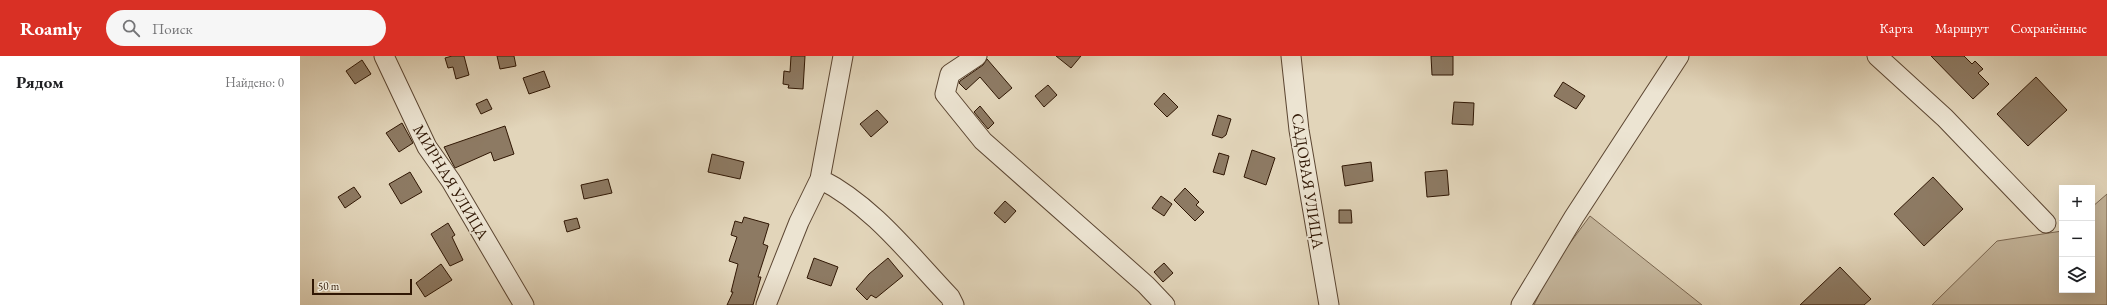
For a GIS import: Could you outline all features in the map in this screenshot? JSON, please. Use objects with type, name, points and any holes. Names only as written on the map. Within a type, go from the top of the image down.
[{"type":"street","name":"МИРНАЯ УЛИЦА","points":[[384,56],[427,147],[451,181],[524,305]]},
{"type":"street","points":[[766,305],[799,222],[820,179],[842,56]]},
{"type":"street","points":[[977,56],[950,74],[945,94],[983,141],[1146,284],[1166,305]]},
{"type":"street","name":"САДОВАЯ УЛИЦА","points":[[1291,56],[1299,130],[1329,305]]},
{"type":"street","points":[[1520,305],[1574,217],[1679,56]]},
{"type":"street","points":[[1877,56],[1945,118],[2046,223]]},
{"type":"street","points":[[820,179],[841,190],[879,222],[950,297],[954,305]]},
{"type":"shaded area","points":[[2107,194],[2107,305],[1932,305],[1997,241],[2059,231],[2059,293],[2095,293],[2095,204]]},
{"type":"shaded area","points":[[1590,216],[1702,305],[1534,305],[1553,266]]},
{"type":"building","points":[[452,56],[464,56],[469,75],[456,79],[453,67],[448,68],[445,58]]},
{"type":"building","points":[[497,56],[514,56],[516,66],[500,69]]},
{"type":"building","points":[[791,56],[805,56],[803,89],[788,88],[789,85],[783,84],[784,71],[790,72]]},
{"type":"building","points":[[1056,56],[1081,56],[1071,68]]},
{"type":"building","points":[[1431,56],[1453,56],[1453,75],[1432,75]]},
{"type":"building","points":[[1931,56],[1964,56],[1972,64],[1975,61],[1983,69],[1978,73],[1989,84],[1973,99]]},
{"type":"building","points":[[987,59],[1012,88],[999,99],[980,77],[966,90],[959,83],[983,65]]},
{"type":"building","points":[[362,60],[371,74],[355,84],[346,71]]},
{"type":"building","points":[[544,71],[550,87],[529,94],[523,78]]},
{"type":"building","points":[[2036,77],[2067,110],[2028,146],[1997,114]]},
{"type":"building","points":[[1563,82],[1585,96],[1576,109],[1554,96]]},
{"type":"building","points":[[1048,85],[1057,95],[1044,107],[1035,96]]},
{"type":"building","points":[[1164,93],[1178,107],[1167,117],[1154,104]]},
{"type":"building","points":[[487,99],[492,109],[481,114],[476,104]]},
{"type":"building","points":[[1454,102],[1474,103],[1473,125],[1452,124]]},
{"type":"building","points":[[980,106],[994,123],[988,129],[974,112]]},
{"type":"building","points":[[877,110],[888,122],[871,137],[860,124]]},
{"type":"building","points":[[1218,115],[1231,119],[1226,135],[1222,138],[1212,135]]},
{"type":"building","points":[[402,123],[413,143],[399,152],[386,133]]},
{"type":"building","points":[[505,126],[514,154],[494,161],[491,152],[455,168],[444,147]]},
{"type":"building","points":[[1252,150],[1275,158],[1266,185],[1244,177]]},
{"type":"building","points":[[1219,153],[1229,156],[1224,175],[1213,172]]},
{"type":"building","points":[[712,154],[744,162],[740,179],[708,172]]},
{"type":"building","points":[[1371,162],[1373,181],[1345,186],[1342,166]]},
{"type":"building","points":[[1447,170],[1449,195],[1427,197],[1425,172]]},
{"type":"building","points":[[410,172],[422,192],[401,204],[389,184]]},
{"type":"building","points":[[1933,177],[1963,209],[1924,246],[1894,214]]},
{"type":"building","points":[[608,179],[612,193],[584,199],[581,185]]},
{"type":"building","points":[[354,187],[361,197],[345,208],[338,197]]},
{"type":"building","points":[[1185,188],[1199,202],[1196,205],[1204,212],[1195,221],[1174,200]]},
{"type":"building","points":[[1161,196],[1172,204],[1164,216],[1152,208]]},
{"type":"building","points":[[1005,201],[1016,211],[1005,223],[994,213]]},
{"type":"building","points":[[1339,210],[1351,210],[1352,223],[1339,223]]},
{"type":"building","points":[[744,217],[769,224],[763,244],[768,246],[758,277],[761,277],[753,305],[727,305],[733,292],[731,292],[738,264],[729,261],[737,237],[731,235],[735,221],[742,223]]},
{"type":"building","points":[[577,218],[580,228],[567,232],[564,221]]},
{"type":"building","points":[[448,223],[455,235],[452,237],[463,260],[450,266],[431,234]]},
{"type":"building","points":[[814,258],[838,267],[831,286],[807,278]]},
{"type":"building","points":[[888,258],[903,276],[876,298],[871,295],[867,300],[856,289],[869,274]]},
{"type":"building","points":[[1164,263],[1173,273],[1163,282],[1154,272]]},
{"type":"building","points":[[441,264],[452,280],[425,297],[416,283]]},
{"type":"building","points":[[1840,267],[1871,299],[1864,305],[1800,305]]}]
